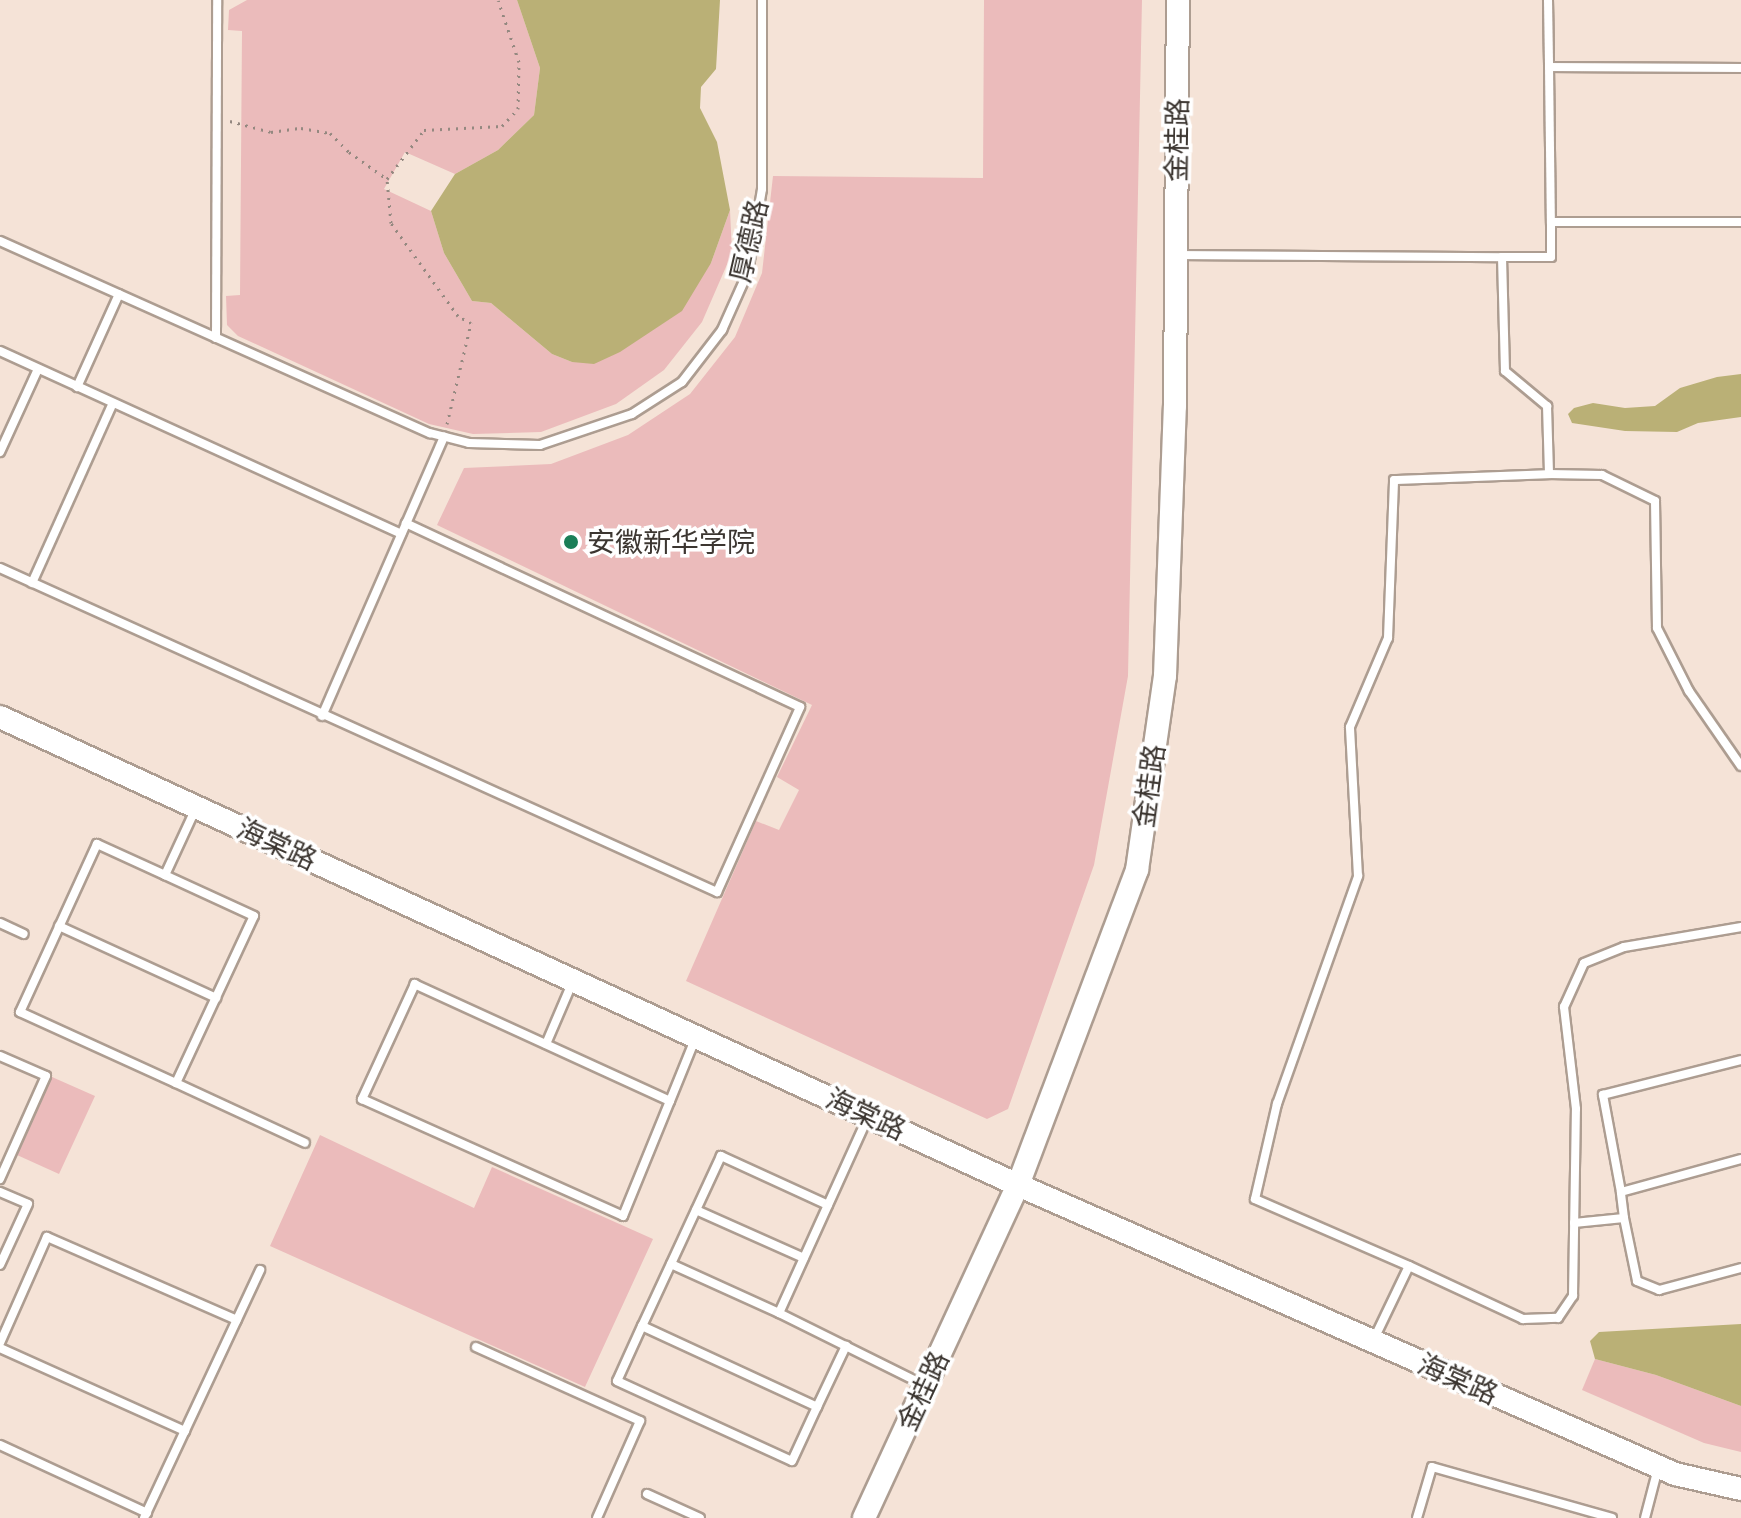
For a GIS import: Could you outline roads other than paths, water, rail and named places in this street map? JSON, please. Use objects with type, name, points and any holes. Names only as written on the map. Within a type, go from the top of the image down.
[{"type":"street","name":"金桂路","points":[[864,1518],[1018,1185],[1137,870],[1165,676],[1176,255],[1178,0]]},
{"type":"street","name":"海棠路","points":[[0,717],[1018,1185],[1659,1467],[1741,1489]]},
{"type":"lane","points":[[216,338],[217,0]]},
{"type":"lane","name":"厚德路","points":[[0,241],[444,437],[469,443],[540,445],[632,414],[682,382],[722,330],[748,272],[762,189],[762,0]]},
{"type":"lane","points":[[1176,255],[1551,257],[1548,0]]},
{"type":"lane","points":[[1549,67],[1741,68]]},
{"type":"lane","points":[[1551,222],[1741,222]]},
{"type":"lane","points":[[1502,257],[1505,371],[1547,406],[1549,474]]},
{"type":"lane","points":[[77,387],[119,294]]},
{"type":"lane","points":[[0,351],[401,534]]},
{"type":"lane","points":[[0,452],[38,369]]},
{"type":"lane","points":[[32,583],[113,403]]},
{"type":"lane","points":[[322,716],[444,437]]},
{"type":"lane","points":[[1741,766],[1689,691],[1657,628],[1655,501],[1602,475],[1394,480],[1388,638],[1350,727],[1358,876],[1277,1104],[1255,1199],[1523,1319],[1558,1318],[1573,1296],[1576,1109],[1564,1007],[1584,963],[1624,947],[1741,927]]},
{"type":"lane","points":[[0,568],[717,892],[800,707],[406,523]]},
{"type":"lane","points":[[165,875],[196,807]]},
{"type":"lane","points":[[176,1083],[254,916],[97,844],[20,1012],[305,1143]]},
{"type":"lane","points":[[0,923],[24,934]]},
{"type":"lane","points":[[59,926],[216,998]]},
{"type":"lane","points":[[546,1044],[573,980]]},
{"type":"lane","points":[[670,1101],[415,984],[362,1099],[623,1216],[670,1101],[696,1037]]},
{"type":"lane","points":[[0,1056],[46,1076],[0,1179]]},
{"type":"lane","points":[[1741,1060],[1603,1095],[1637,1281],[1659,1290],[1741,1268]]},
{"type":"lane","points":[[779,1313],[869,1115]]},
{"type":"lane","points":[[828,1205],[721,1156],[617,1381],[792,1461],[846,1346]]},
{"type":"lane","points":[[1621,1192],[1741,1159]]},
{"type":"lane","points":[[0,1192],[28,1204],[0,1265]]},
{"type":"lane","points":[[696,1210],[804,1258]]},
{"type":"lane","points":[[1574,1223],[1624,1218]]},
{"type":"lane","points":[[185,1431],[0,1345],[47,1237],[237,1320]]},
{"type":"lane","points":[[671,1264],[779,1313],[925,1386]]},
{"type":"lane","points":[[1373,1341],[1409,1266]]},
{"type":"lane","points":[[0,1445],[146,1516],[260,1270]]},
{"type":"lane","points":[[642,1326],[817,1407]]},
{"type":"lane","points":[[476,1347],[640,1421],[597,1518]]},
{"type":"lane","points":[[1417,1518],[1432,1467],[1612,1518]]},
{"type":"lane","points":[[1645,1518],[1659,1467]]},
{"type":"lane","points":[[647,1494],[700,1518]]},
{"type":"place","name":"安徽新华学院","points":[[571,542]]}]
